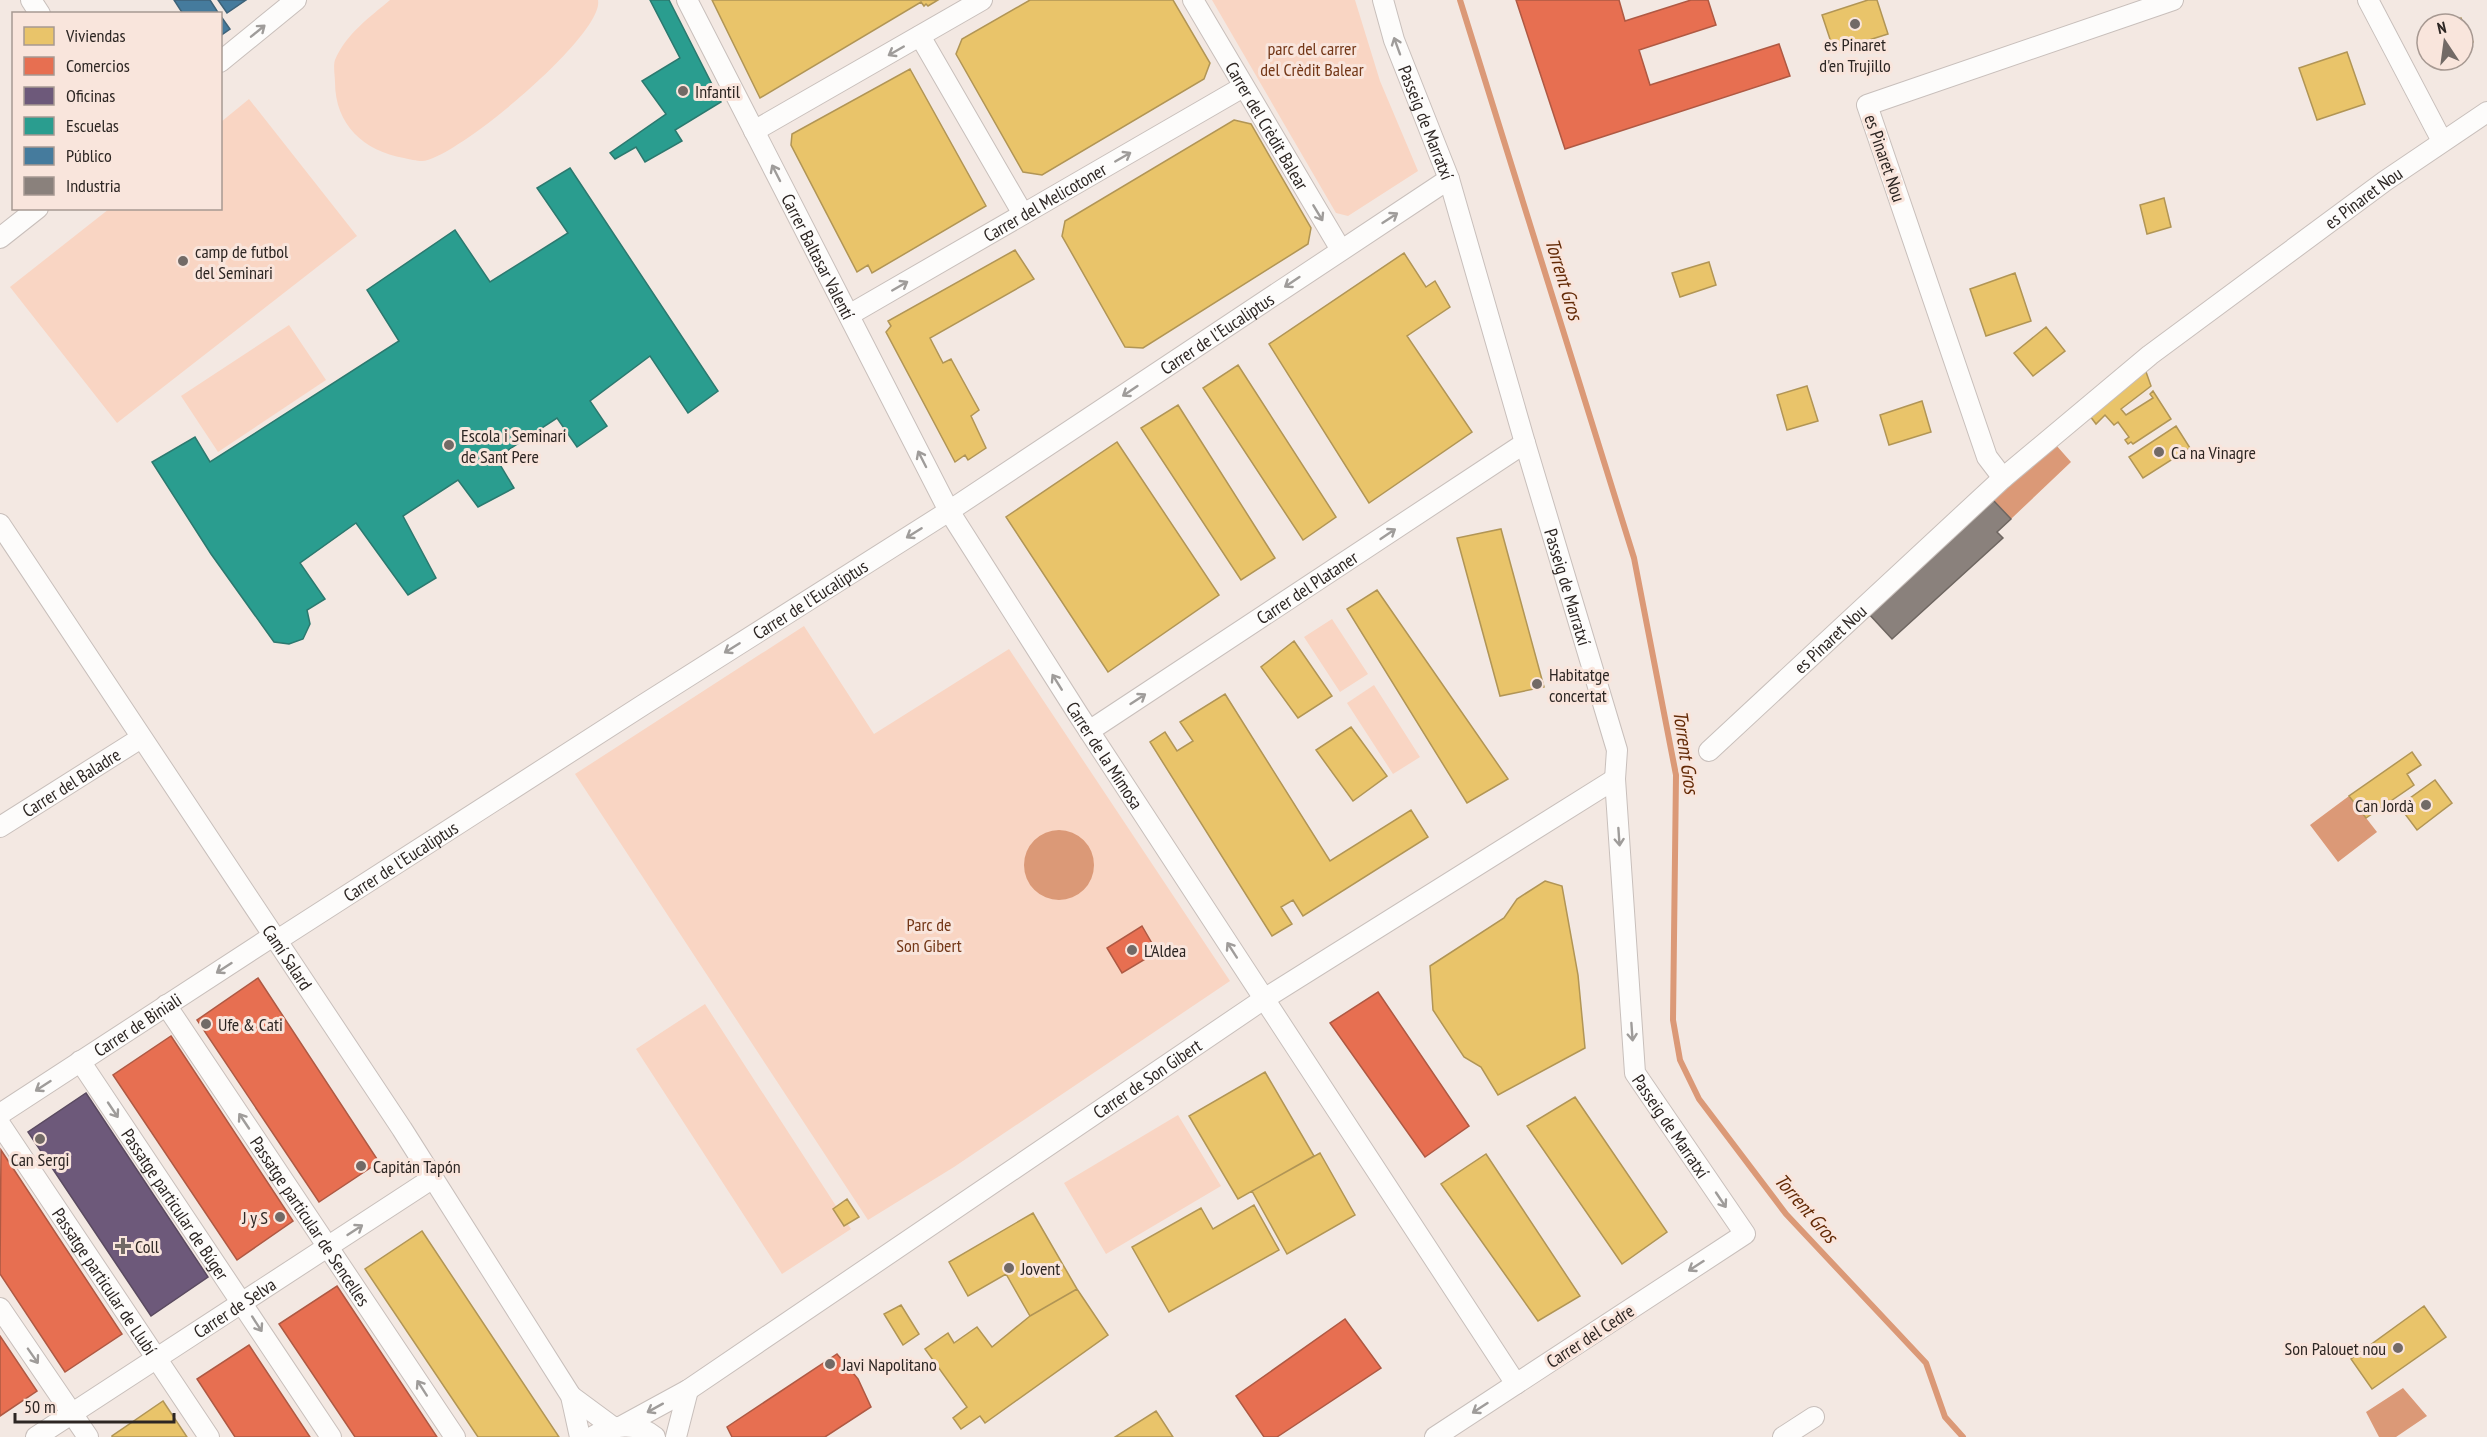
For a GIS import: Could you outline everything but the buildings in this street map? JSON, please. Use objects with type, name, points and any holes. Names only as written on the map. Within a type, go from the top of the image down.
[{"type":"street","points":[[222,60],[296,0]]},
{"type":"street","name":"Carrer Baltasar Valentí","points":[[687,0],[949,511]]},
{"type":"street","points":[[754,130],[982,0]]},
{"type":"street","name":"Carrer del Crèdit Balear","points":[[1192,0],[1341,250]]},
{"type":"street","name":"Passeig de Marratxí","points":[[1383,0],[1406,72],[1449,179],[1617,750],[1615,779],[1635,1073],[1745,1234]]},
{"type":"street","name":"es Pinaret Nou","points":[[2003,478],[1987,458],[1867,105],[2173,0]]},
{"type":"street","points":[[2368,0],[2442,141]]},
{"type":"street","points":[[921,36],[1023,214]]},
{"type":"street","name":"Carrer del Melicotoner","points":[[849,315],[1242,87]]},
{"type":"street","name":"es Pinaret Nou","points":[[1709,751],[2003,478],[2150,355],[2385,181],[2487,112]]},
{"type":"street","name":"Carrer de l'Eucaliptus","points":[[274,939],[949,511],[1449,179]]},
{"type":"street","points":[[0,238],[35,210]]},
{"type":"street","name":"Carrer del Plataner","points":[[1089,731],[1525,443]]},
{"type":"street","name":"Carrer de la Mimosa","points":[[949,511],[1089,731],[1516,1384]]},
{"type":"street","name":"Camí Salard","points":[[0,524],[433,1178],[571,1396],[580,1437]]},
{"type":"street","name":"Carrer del Baladre","points":[[0,827],[141,738]]},
{"type":"street","name":"Carrer de Son Gibert","points":[[592,1437],[688,1390],[1264,999],[1615,779]]},
{"type":"street","points":[[0,805],[18,815]]},
{"type":"street","name":"Carrer de Biniali","points":[[0,1114],[166,1005],[274,939]]},
{"type":"street","name":"Passatge particular de Sencelles","points":[[166,1005],[329,1246],[454,1437]]},
{"type":"street","name":"Passatge particular de Búger","points":[[80,1061],[330,1437]]},
{"type":"street","name":"Passatge particular de Llubí","points":[[0,1124],[209,1437]]},
{"type":"street","name":"Carrer de Selva","points":[[36,1437],[433,1178]]},
{"type":"street","name":"Carrer del Cedre","points":[[1435,1437],[1745,1234]]},
{"type":"street","points":[[0,1308],[88,1437]]},
{"type":"street","points":[[676,1437],[688,1390]]},
{"type":"street","name":"Camí Salard","points":[[571,1396],[618,1426],[637,1428],[655,1437]]},
{"type":"street","points":[[1783,1437],[1814,1417]]},
{"type":"green space","points":[[390,0],[598,0],[594,17],[578,39],[525,92],[465,140],[440,155],[422,161],[390,154],[365,142],[346,123],[336,97],[334,65],[345,42]]},
{"type":"green space","name":"parc del carrer del Crèdit Balear","points":[[1212,0],[1355,0],[1380,81],[1418,171],[1348,216],[1336,213]]},
{"type":"green space","name":"camp de futbol del Seminari","points":[[249,99],[357,236],[117,423],[10,287],[108,210],[222,210],[222,121]]},
{"type":"green space","points":[[289,325],[326,380],[218,452],[181,396]]},
{"type":"green space","points":[[1332,619],[1368,674],[1340,692],[1304,637]]},
{"type":"green space","name":"Parc de Son Gibert","points":[[804,626],[874,734],[1009,649],[1230,981],[954,1167],[868,1220],[575,774]]},
{"type":"green space","points":[[1374,685],[1420,757],[1393,774],[1347,703]]},
{"type":"green space","points":[[705,1004],[851,1229],[782,1274],[636,1049]]},
{"type":"green space","points":[[1178,1115],[1221,1186],[1106,1254],[1064,1183]]},
{"type":"shaded area","points":[[2056,445],[2071,462],[2011,519],[1993,500]]},
{"type":"shaded area","points":[[2349,796],[2377,832],[2338,862],[2310,825]]},
{"type":"shaded area","points":[[1059,830],[1072,833],[1084,840],[1091,852],[1094,865],[1091,878],[1084,890],[1072,897],[1059,900],[1046,897],[1034,890],[1027,878],[1024,865],[1027,852],[1034,840],[1046,833]]},
{"type":"shaded area","points":[[2403,1388],[2427,1416],[2396,1437],[2379,1437],[2366,1412]]},
{"type":"waterway","name":"Torrent Gros","points":[[1460,0],[1634,558],[1676,775],[1673,1020],[1680,1060],[1699,1099],[1786,1214],[1926,1363],[1945,1417],[1963,1437]]},
{"type":"place","name":"es Pinaret d'en Trujillo","points":[[1855,24]]},
{"type":"place","name":"Infantil","points":[[683,91]]},
{"type":"place","name":"camp de futbol del Seminari","points":[[183,261]]},
{"type":"place","name":"Escola i Seminari de Sant Pere","points":[[449,445]]},
{"type":"place","name":"Ca na Vinagre","points":[[2159,452]]},
{"type":"place","name":"Habitatge concertat","points":[[1537,684]]},
{"type":"place","name":"Can Jordà","points":[[2426,805]]},
{"type":"place","name":"L'Aldea","points":[[1132,950]]},
{"type":"place","name":"Ufe & Cati","points":[[206,1024]]},
{"type":"place","name":"Can Sergi","points":[[40,1139]]},
{"type":"place","name":"Capitán Tapón","points":[[361,1166]]},
{"type":"place","name":"J y S","points":[[280,1217]]},
{"type":"place","name":"Coll","points":[[123,1246]]},
{"type":"place","name":"Jovent","points":[[1009,1268]]},
{"type":"place","name":"Son Palouet nou","points":[[2398,1348]]},
{"type":"place","name":"Javi Napolitano","points":[[830,1364]]}]
